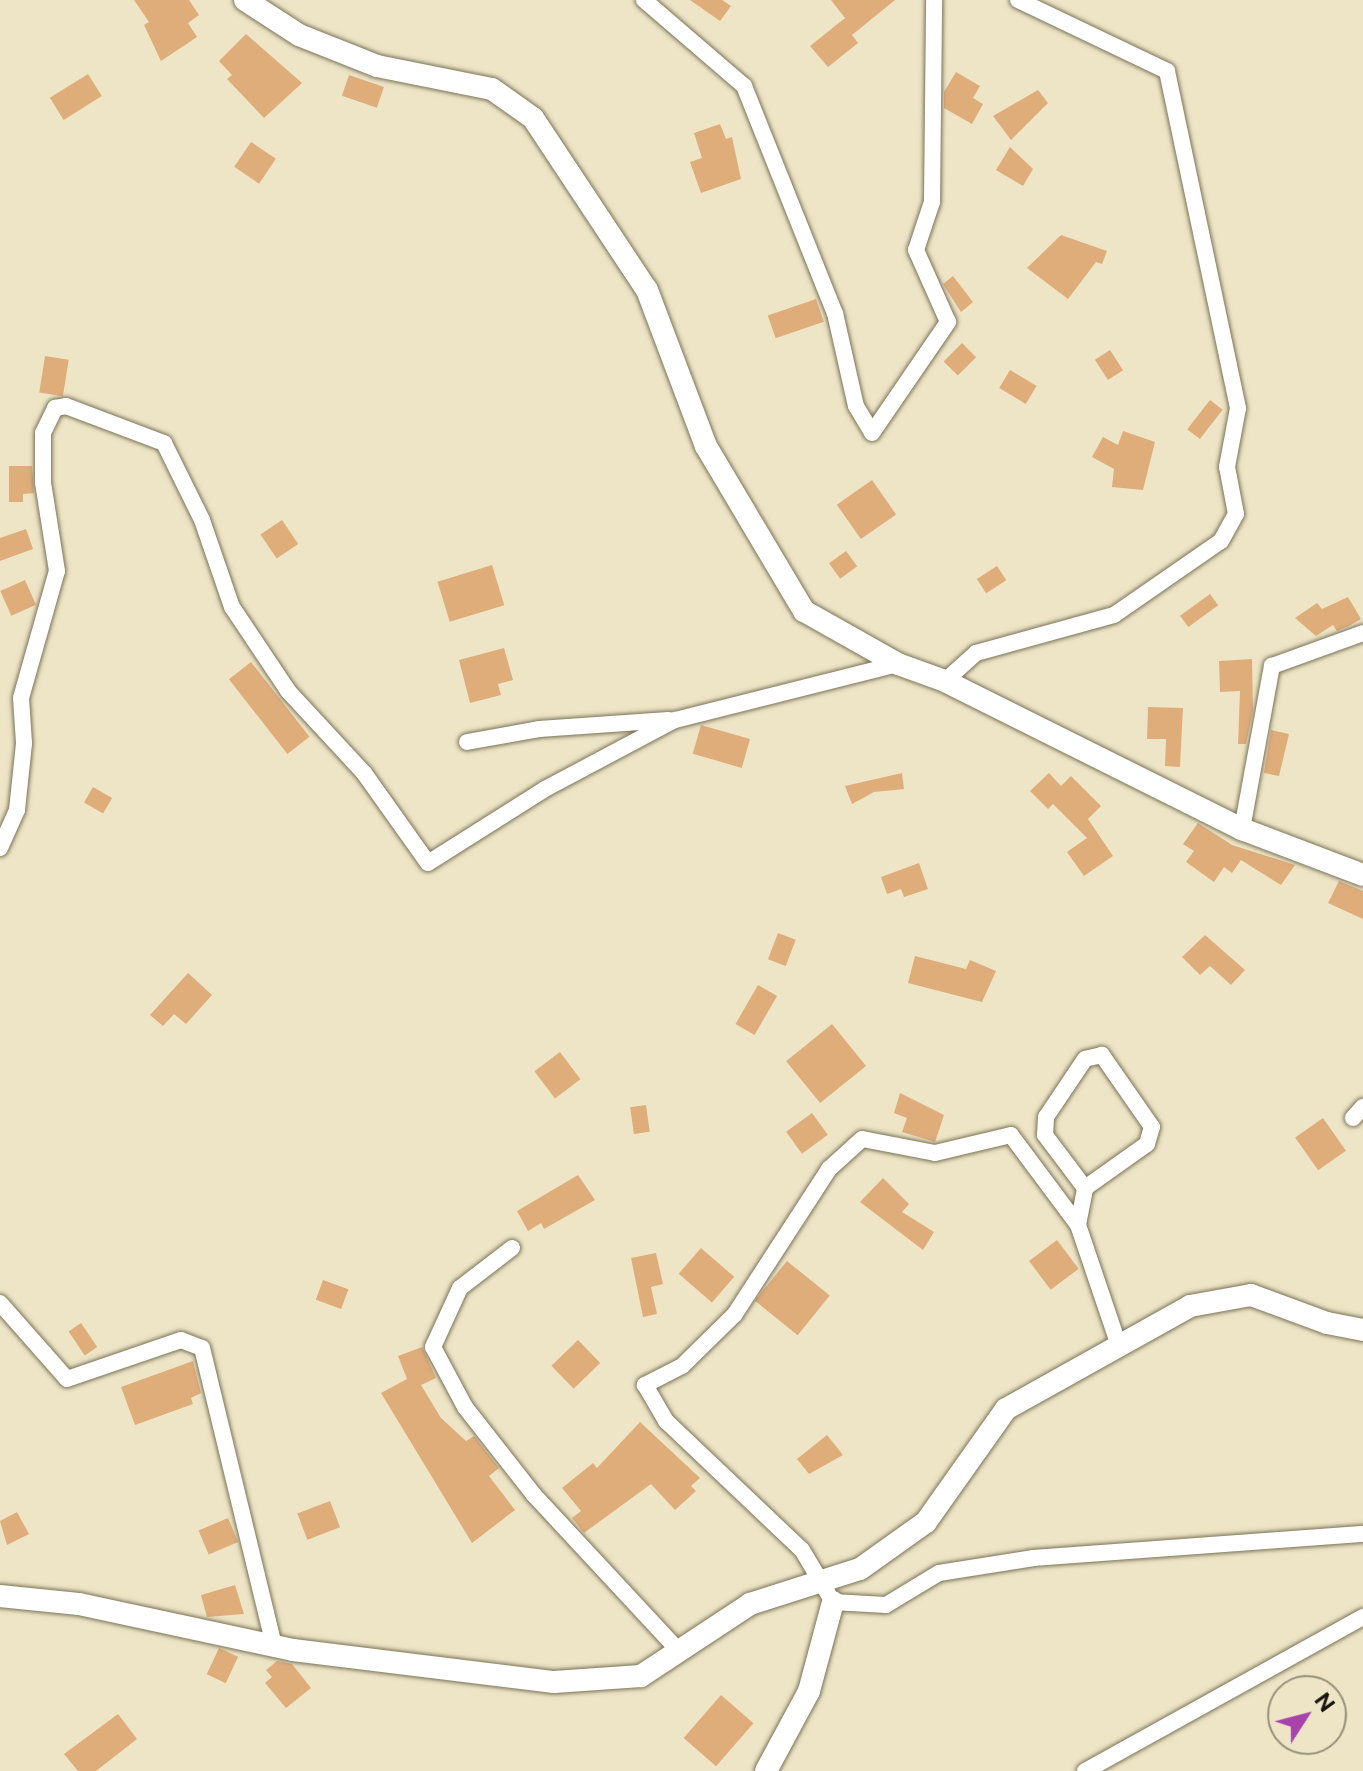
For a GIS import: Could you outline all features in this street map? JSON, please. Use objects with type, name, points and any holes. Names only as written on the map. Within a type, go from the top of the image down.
[{"type":"street","points":[[245,0],[299,35],[377,66],[492,89],[533,118],[647,290],[706,446],[777,572],[804,611],[898,664],[945,681],[1242,829],[1363,875]]},
{"type":"street","points":[[644,0],[744,86],[835,313],[856,406],[872,433],[948,322],[916,250],[932,202],[934,0]]},
{"type":"street","points":[[945,681],[976,653],[1114,615],[1221,541],[1236,514],[1227,467],[1238,408],[1167,71],[1018,0]]},
{"type":"street","points":[[0,848],[17,810],[24,743],[21,698],[57,571],[43,433],[47,416],[66,406],[164,443],[202,520],[232,607],[289,692],[364,773],[428,863],[545,789],[675,720]]},
{"type":"street","points":[[1242,829],[1272,666],[1363,633]]},
{"type":"street","points":[[467,742],[539,729],[675,720],[898,664]]},
{"type":"street","points":[[1078,1225],[1085,1188],[1147,1144],[1152,1127],[1102,1055],[1085,1059],[1046,1117],[1045,1135],[1085,1188]]},
{"type":"street","points":[[766,1771],[809,1691],[833,1602],[802,1550],[771,1517],[666,1421],[645,1385],[682,1366],[735,1314],[829,1169],[862,1139],[935,1153],[1011,1135],[1078,1225],[1118,1343]]},
{"type":"street","points":[[512,1248],[460,1288],[433,1347],[465,1407],[534,1495],[679,1651]]},
{"type":"street","points":[[0,1596],[79,1604],[274,1646],[554,1682],[641,1676],[750,1604],[860,1569],[926,1522],[1006,1409],[1118,1343],[1190,1306],[1251,1295],[1363,1330]]},
{"type":"street","points":[[0,1303],[67,1379],[181,1340],[202,1348],[274,1646]]},
{"type":"street","points":[[833,1602],[886,1605],[939,1573],[1034,1558],[1363,1534]]},
{"type":"street","points":[[1085,1771],[1363,1617]]},
{"type":"building","points":[[134,0],[189,0],[199,15],[188,23],[197,37],[161,61],[144,25],[149,22]]},
{"type":"building","points":[[690,0],[722,0],[731,6],[720,21]]},
{"type":"building","points":[[831,0],[895,0],[852,35],[858,43],[828,67],[810,46],[845,18]]},
{"type":"building","points":[[246,34],[302,83],[264,118],[227,79],[232,75],[219,61]]},
{"type":"building","points":[[956,72],[980,86],[973,98],[983,104],[972,124],[944,108],[944,92]]},
{"type":"building","points":[[88,74],[102,96],[64,120],[50,98]]},
{"type":"building","points":[[349,75],[384,87],[377,108],[342,96]]},
{"type":"building","points":[[1038,90],[1048,103],[1011,140],[993,116]]},
{"type":"building","points":[[720,124],[726,139],[732,137],[741,179],[701,193],[690,162],[702,158],[694,133]]},
{"type":"building","points":[[251,142],[276,159],[259,184],[234,167]]},
{"type":"building","points":[[1010,147],[1033,169],[1023,186],[996,170]]},
{"type":"building","points":[[1061,235],[1107,251],[1102,264],[1096,262],[1068,299],[1027,268]]},
{"type":"building","points":[[953,276],[973,302],[961,312],[943,284]]},
{"type":"building","points":[[816,299],[824,322],[776,338],[768,316]]},
{"type":"building","points":[[962,343],[976,357],[958,376],[944,361]]},
{"type":"building","points":[[1110,350],[1123,370],[1108,380],[1095,360]]},
{"type":"building","points":[[45,356],[69,360],[63,396],[39,393]]},
{"type":"building","points":[[1010,370],[1037,386],[1026,404],[999,388]]},
{"type":"building","points":[[1210,400],[1223,410],[1200,439],[1187,429]]},
{"type":"building","points":[[1123,431],[1155,442],[1143,490],[1112,487],[1114,469],[1092,457],[1103,437],[1118,445]]},
{"type":"building","points":[[9,466],[32,466],[34,493],[23,494],[23,502],[9,502]]},
{"type":"building","points":[[872,480],[896,514],[861,539],[837,505]]},
{"type":"building","points":[[282,520],[298,544],[277,559],[260,535]]},
{"type":"building","points":[[26,529],[33,549],[0,561],[0,538]]},
{"type":"building","points":[[846,551],[857,566],[840,579],[829,563]]},
{"type":"building","points":[[492,565],[504,605],[450,622],[437,582]]},
{"type":"building","points":[[997,566],[1006,580],[986,593],[977,579]]},
{"type":"building","points":[[25,580],[36,605],[11,616],[0,591]]},
{"type":"building","points":[[1210,594],[1218,605],[1188,627],[1180,616]]},
{"type":"building","points":[[1348,597],[1361,619],[1337,631],[1333,625],[1316,636],[1295,618],[1317,603],[1322,609]]},
{"type":"building","points":[[504,648],[513,680],[498,684],[501,695],[470,703],[459,660]]},
{"type":"building","points":[[1252,659],[1253,710],[1246,744],[1238,744],[1240,691],[1220,692],[1219,661]]},
{"type":"building","points":[[251,662],[309,737],[287,754],[229,679]]},
{"type":"building","points":[[1148,707],[1183,708],[1180,767],[1165,766],[1166,739],[1147,739]]},
{"type":"building","points":[[701,725],[750,739],[742,768],[693,754]]},
{"type":"building","points":[[1271,730],[1289,734],[1279,776],[1264,773]]},
{"type":"building","points":[[902,773],[904,789],[874,792],[852,804],[845,786]]},
{"type":"building","points":[[1049,773],[1061,786],[1071,776],[1101,806],[1088,819],[1113,856],[1084,876],[1067,852],[1087,838],[1053,804],[1048,809],[1030,791]]},
{"type":"building","points":[[93,787],[112,798],[103,814],[84,803]]},
{"type":"building","points":[[1198,823],[1232,845],[1295,865],[1281,885],[1241,860],[1232,873],[1224,867],[1214,882],[1186,862],[1194,851],[1183,844]]},
{"type":"building","points":[[919,863],[928,889],[904,897],[901,889],[887,894],[881,877]]},
{"type":"building","points":[[1339,881],[1363,891],[1363,919],[1328,903]]},
{"type":"building","points":[[778,933],[796,940],[786,966],[768,959]]},
{"type":"building","points":[[1205,935],[1245,970],[1231,985],[1210,966],[1200,975],[1182,957]]},
{"type":"building","points":[[915,956],[966,969],[970,960],[996,971],[982,1002],[908,983]]},
{"type":"building","points":[[188,973],[212,995],[186,1024],[174,1014],[163,1026],[150,1015]]},
{"type":"building","points":[[758,985],[777,996],[755,1035],[736,1024]]},
{"type":"building","points":[[832,1024],[866,1066],[820,1103],[786,1061]]},
{"type":"building","points":[[560,1052],[580,1079],[555,1098],[534,1071]]},
{"type":"building","points":[[900,1093],[944,1115],[935,1142],[902,1132],[907,1118],[894,1113]]},
{"type":"building","points":[[646,1105],[650,1132],[634,1134],[630,1107]]},
{"type":"building","points":[[812,1113],[828,1135],[802,1154],[786,1132]]},
{"type":"building","points":[[1323,1118],[1346,1151],[1318,1170],[1295,1138]]},
{"type":"building","points":[[578,1175],[595,1200],[544,1229],[541,1223],[528,1231],[517,1211]]},
{"type":"building","points":[[883,1178],[909,1204],[902,1212],[934,1232],[923,1250],[860,1202]]},
{"type":"building","points":[[1057,1240],[1079,1269],[1051,1290],[1029,1261]]},
{"type":"building","points":[[701,1248],[734,1277],[712,1303],[679,1274]]},
{"type":"building","points":[[656,1253],[663,1284],[651,1287],[657,1314],[643,1317],[631,1258]]},
{"type":"building","points":[[787,1261],[830,1296],[798,1335],[755,1301]]},
{"type":"building","points":[[323,1280],[348,1289],[341,1309],[316,1300]]},
{"type":"building","points":[[81,1323],[97,1347],[85,1355],[69,1331]]},
{"type":"building","points":[[578,1340],[600,1363],[574,1389],[551,1366]]},
{"type":"building","points":[[422,1347],[436,1378],[421,1385],[441,1418],[466,1441],[474,1436],[499,1468],[489,1476],[515,1510],[472,1543],[381,1393],[407,1379],[398,1356]]},
{"type":"building","points":[[193,1361],[201,1393],[191,1398],[193,1404],[135,1425],[121,1387]]},
{"type":"building","points":[[640,1422],[700,1478],[691,1486],[696,1491],[675,1510],[651,1484],[584,1533],[572,1518],[581,1511],[562,1488],[593,1463],[597,1468]]},
{"type":"building","points":[[827,1435],[843,1455],[809,1474],[797,1459]]},
{"type":"building","points":[[330,1501],[340,1527],[307,1540],[297,1514]]},
{"type":"building","points":[[17,1512],[29,1534],[7,1545],[0,1521]]},
{"type":"building","points":[[228,1518],[238,1542],[209,1554],[199,1531]]},
{"type":"building","points":[[235,1585],[244,1614],[207,1617],[201,1595]]},
{"type":"building","points":[[219,1648],[238,1657],[226,1683],[207,1674]]},
{"type":"building","points":[[277,1661],[292,1664],[311,1688],[286,1708],[265,1683],[272,1677],[266,1670]]},
{"type":"building","points":[[721,1695],[753,1723],[716,1766],[684,1738]]},
{"type":"building","points":[[118,1714],[137,1739],[96,1771],[78,1771],[64,1754]]}]
